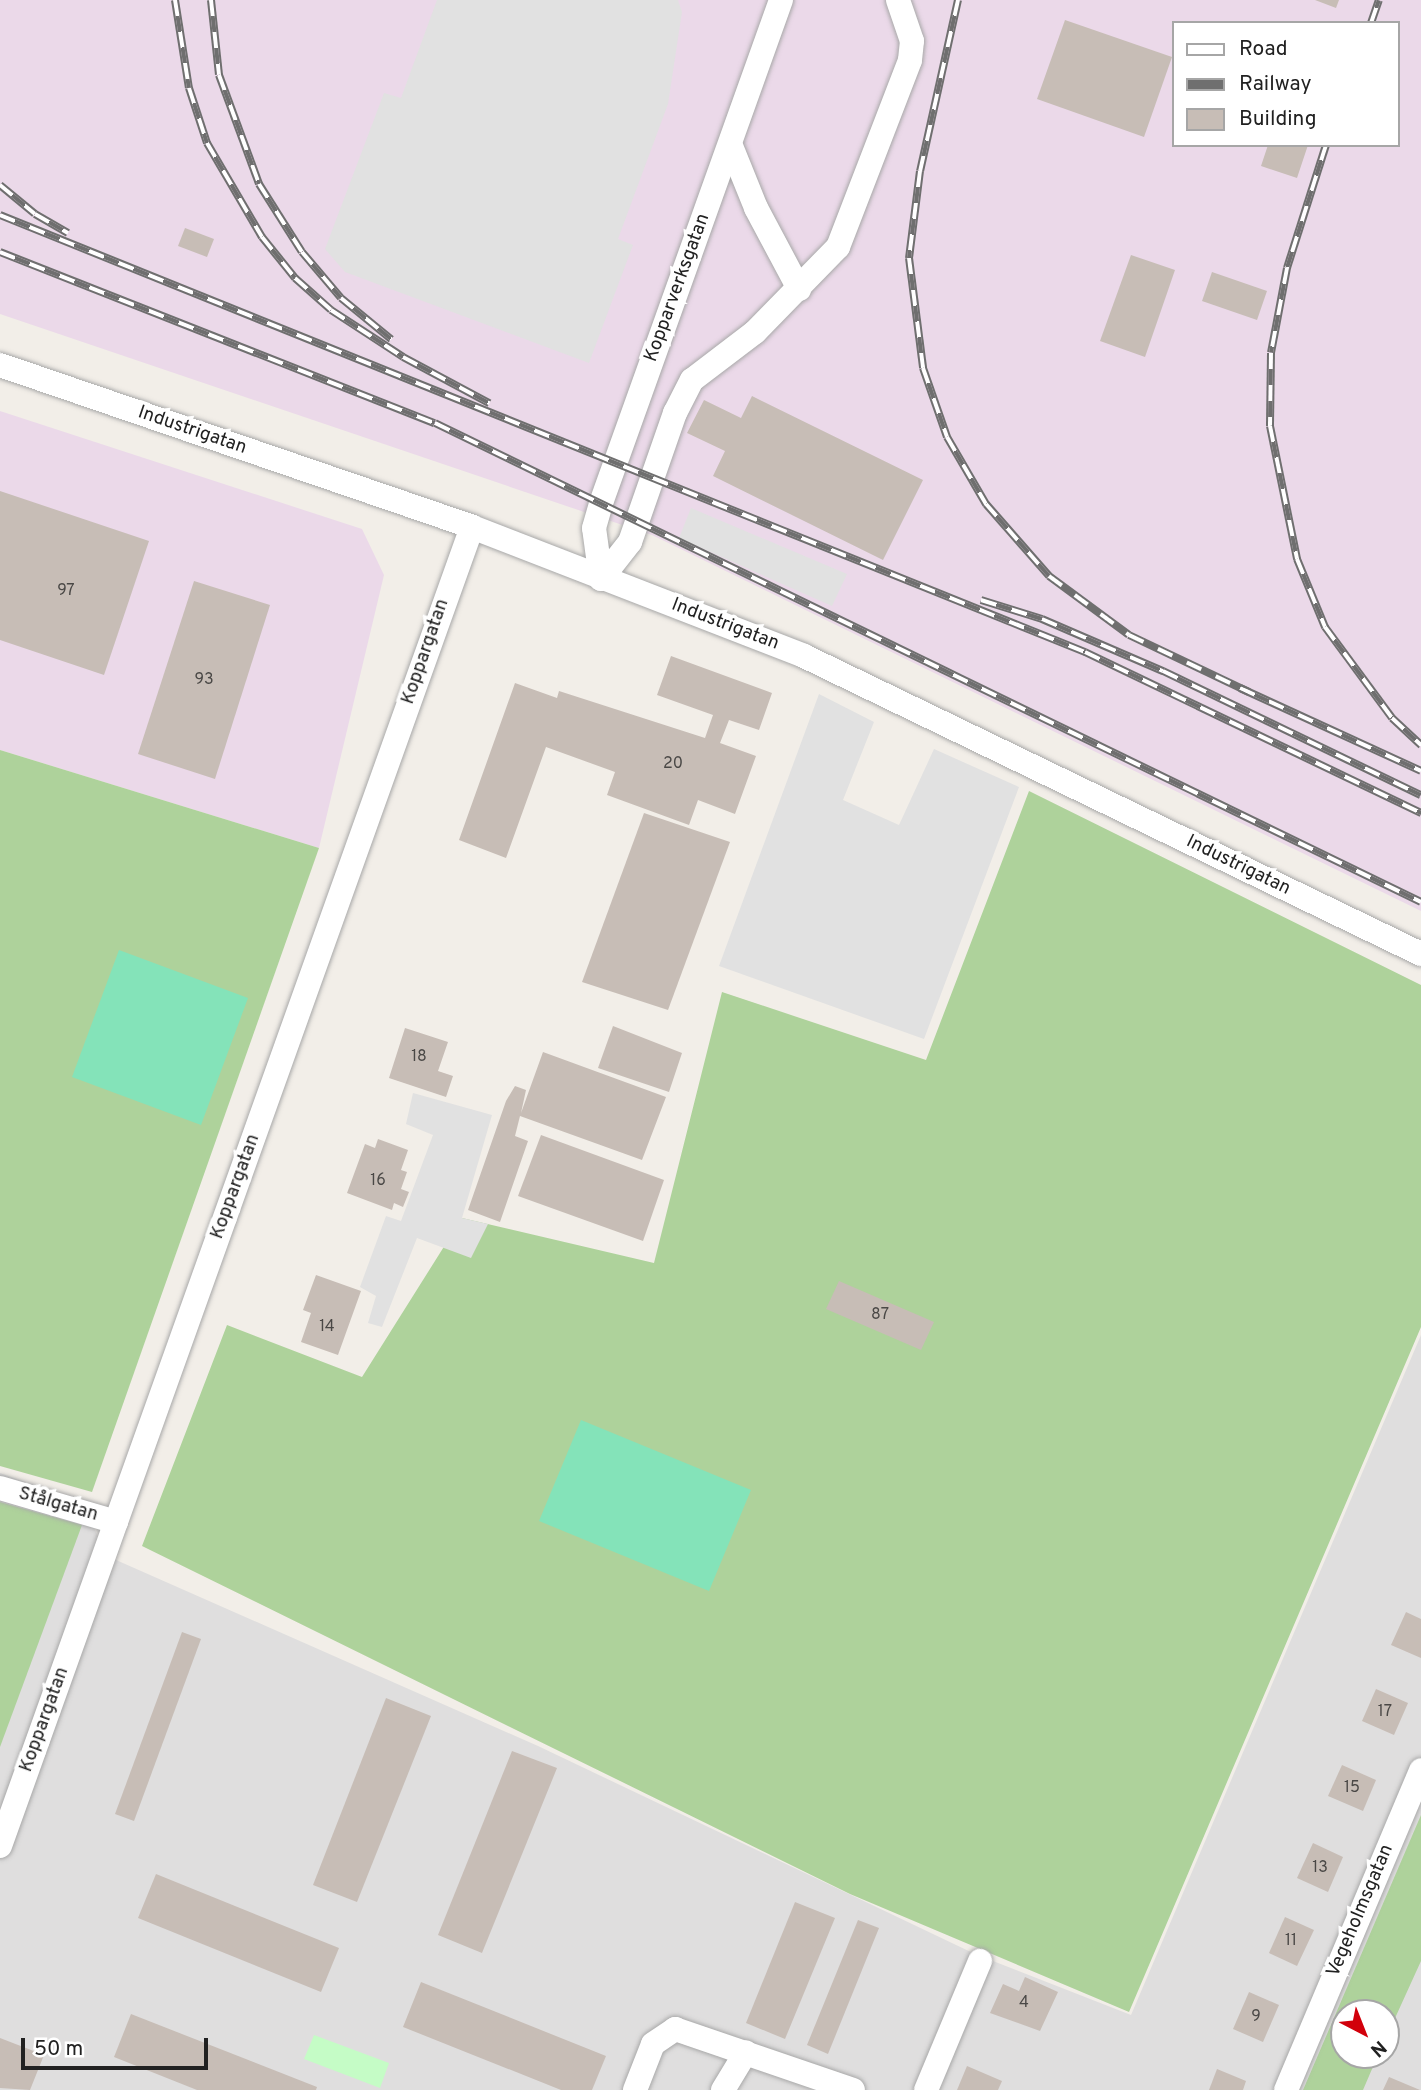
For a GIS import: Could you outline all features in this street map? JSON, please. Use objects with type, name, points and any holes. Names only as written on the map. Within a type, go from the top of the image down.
[{"type":"street","name":"Kopparverksgatan","points":[[601,579],[594,528],[601,503],[731,146],[781,0]]},
{"type":"street","points":[[601,579],[630,542],[675,412],[692,380],[755,332],[838,247],[910,60],[912,40],[898,0]]},
{"type":"street","points":[[731,146],[756,208],[799,289]]},
{"type":"street","name":"Industrigatan","points":[[0,365],[472,527],[804,656],[1421,954]]},
{"type":"street","name":"Koppargatan","points":[[0,1846],[472,527]]},
{"type":"street","name":"Stålgatan","points":[[0,1488],[116,1522]]},
{"type":"street","name":"Vegeholmsgatan","points":[[1286,2090],[1421,1770]]},
{"type":"street","points":[[926,2090],[980,1961]]},
{"type":"street","points":[[635,2090],[653,2043],[675,2029],[853,2090]]},
{"type":"street","points":[[723,2090],[746,2052]]},
{"type":"shaded area","points":[[0,0],[1421,0],[1421,911],[652,535],[0,314]]},
{"type":"shaded area","points":[[437,0],[678,0],[682,12],[668,104],[618,239],[633,245],[589,363],[345,272],[325,249],[384,93],[401,98]]},
{"type":"shaded area","points":[[0,411],[362,529],[384,575],[319,848],[0,750]]},
{"type":"shaded area","points":[[691,508],[847,574],[832,606],[679,538]]},
{"type":"shaded area","points":[[819,694],[874,722],[843,800],[899,825],[934,749],[1019,787],[924,1039],[719,966]]},
{"type":"shaded area","points":[[413,1093],[492,1115],[462,1218],[488,1224],[471,1258],[417,1238],[382,1327],[368,1323],[376,1296],[360,1287],[386,1216],[401,1221],[433,1135],[406,1124]]},
{"type":"shaded area","points":[[1421,1335],[1421,2090],[0,2090],[0,1473],[82,1502],[107,1556],[538,1746],[975,1954],[1131,2015]]},
{"type":"green space","points":[[0,750],[319,848],[92,1492],[0,1466]]},
{"type":"green space","points":[[1029,791],[1421,985],[1421,1327],[1129,2012],[850,1894],[142,1546],[227,1325],[362,1377],[462,1218],[654,1263],[722,992],[926,1060]]},
{"type":"green space","points":[[119,950],[248,998],[201,1125],[72,1077]]},
{"type":"green space","points":[[581,1420],[751,1490],[709,1591],[539,1521]]},
{"type":"green space","points":[[0,1502],[82,1525],[0,1747]]},
{"type":"green space","points":[[1421,1815],[1421,1961],[1400,2007],[1400,1999],[1342,1999]]},
{"type":"green space","points":[[1330,2027],[1330,2069],[1372,2069],[1363,2090],[1303,2090]]},
{"type":"green space","points":[[314,2035],[389,2063],[380,2088],[304,2059]]},
{"type":"building","points":[[1315,0],[1339,0],[1336,8]]},
{"type":"building","points":[[1065,20],[1172,57],[1144,137],[1037,99]]},
{"type":"building","points":[[1267,147],[1307,147],[1297,178],[1261,166]]},
{"type":"building","points":[[185,228],[214,239],[207,257],[178,246]]},
{"type":"building","points":[[1131,255],[1175,270],[1145,357],[1100,341]]},
{"type":"building","points":[[1212,272],[1267,291],[1257,320],[1202,301]]},
{"type":"building","points":[[752,396],[923,480],[883,560],[713,476],[725,451],[687,433],[704,400],[741,418]]},
{"type":"building","points":[[0,491],[149,541],[104,675],[0,640]]},
{"type":"building","points":[[194,581],[270,605],[215,779],[138,754]]},
{"type":"building","points":[[671,656],[772,693],[759,730],[729,720],[720,743],[756,756],[735,814],[698,800],[689,825],[607,795],[615,772],[546,747],[506,858],[459,840],[515,683],[557,698],[559,691],[705,738],[713,715],[657,695]]},
{"type":"building","points":[[644,813],[730,842],[668,1010],[582,982]]},
{"type":"building","points":[[613,1026],[682,1053],[669,1092],[598,1068]]},
{"type":"building","points":[[405,1028],[448,1042],[438,1071],[453,1076],[446,1097],[389,1078]]},
{"type":"building","points":[[543,1052],[666,1097],[642,1160],[520,1116],[515,1136],[528,1141],[500,1222],[468,1210],[506,1101],[515,1086],[526,1090],[521,1113]]},
{"type":"building","points":[[541,1135],[664,1180],[643,1241],[518,1196]]},
{"type":"building","points":[[378,1139],[408,1150],[401,1170],[407,1172],[401,1189],[409,1192],[403,1207],[394,1203],[392,1210],[347,1193],[365,1144],[375,1148]]},
{"type":"building","points":[[316,1275],[361,1291],[338,1355],[301,1342],[311,1313],[303,1310]]},
{"type":"building","points":[[839,1281],[934,1322],[921,1350],[826,1309]]},
{"type":"building","points":[[1406,1612],[1421,1619],[1421,1658],[1391,1645]]},
{"type":"building","points":[[182,1632],[201,1639],[134,1821],[115,1814]]},
{"type":"building","points":[[1376,1689],[1408,1703],[1394,1735],[1362,1721]]},
{"type":"building","points":[[386,1698],[431,1716],[357,1902],[313,1885]]},
{"type":"building","points":[[512,1751],[557,1768],[482,1953],[438,1935]]},
{"type":"building","points":[[1342,1765],[1376,1780],[1363,1811],[1328,1796]]},
{"type":"building","points":[[1313,1843],[1343,1857],[1328,1892],[1297,1878]]},
{"type":"building","points":[[156,1874],[339,1948],[321,1992],[138,1918]]},
{"type":"building","points":[[795,1902],[835,1918],[785,2039],[746,2023]]},
{"type":"building","points":[[1285,1917],[1314,1930],[1297,1966],[1269,1953]]},
{"type":"building","points":[[858,1920],[879,1928],[828,2054],[807,2045]]},
{"type":"building","points":[[1025,1977],[1058,1992],[1040,2031],[990,2013],[1003,1984],[1019,1991]]},
{"type":"building","points":[[421,1982],[606,2056],[592,2090],[561,2090],[403,2027]]},
{"type":"building","points":[[1249,1992],[1279,2005],[1263,2042],[1233,2029]]},
{"type":"building","points":[[131,2014],[317,2087],[316,2090],[197,2090],[114,2057]]},
{"type":"building","points":[[0,2038],[44,2055],[30,2090],[0,2088]]},
{"type":"building","points":[[967,2066],[1002,2081],[998,2090],[957,2090]]},
{"type":"building","points":[[1217,2069],[1246,2081],[1243,2090],[1209,2090]]},
{"type":"building","points":[[1389,2077],[1420,2090],[1383,2090]]},
{"type":"railway","points":[[175,0],[189,88],[207,143],[262,237],[295,278],[331,310],[403,357],[489,403]]},
{"type":"railway","points":[[211,0],[219,75],[259,184],[302,252],[341,298],[391,339]]},
{"type":"railway","points":[[958,0],[920,171],[909,258],[923,368],[947,437],[986,504],[1049,576],[1129,635],[1249,692]]},
{"type":"railway","points":[[1372,21],[1379,0]]},
{"type":"railway","points":[[1325,147],[1287,268],[1271,353],[1270,426],[1297,559],[1325,627],[1392,718],[1421,745]]},
{"type":"railway","points":[[0,185],[35,214],[68,233]]},
{"type":"railway","points":[[0,215],[1085,652],[1421,813]]},
{"type":"railway","points":[[0,252],[435,423],[1421,902]]},
{"type":"railway","points":[[981,600],[1042,619],[1163,671],[1421,795]]},
{"type":"railway","points":[[1240,688],[1421,771]]}]
